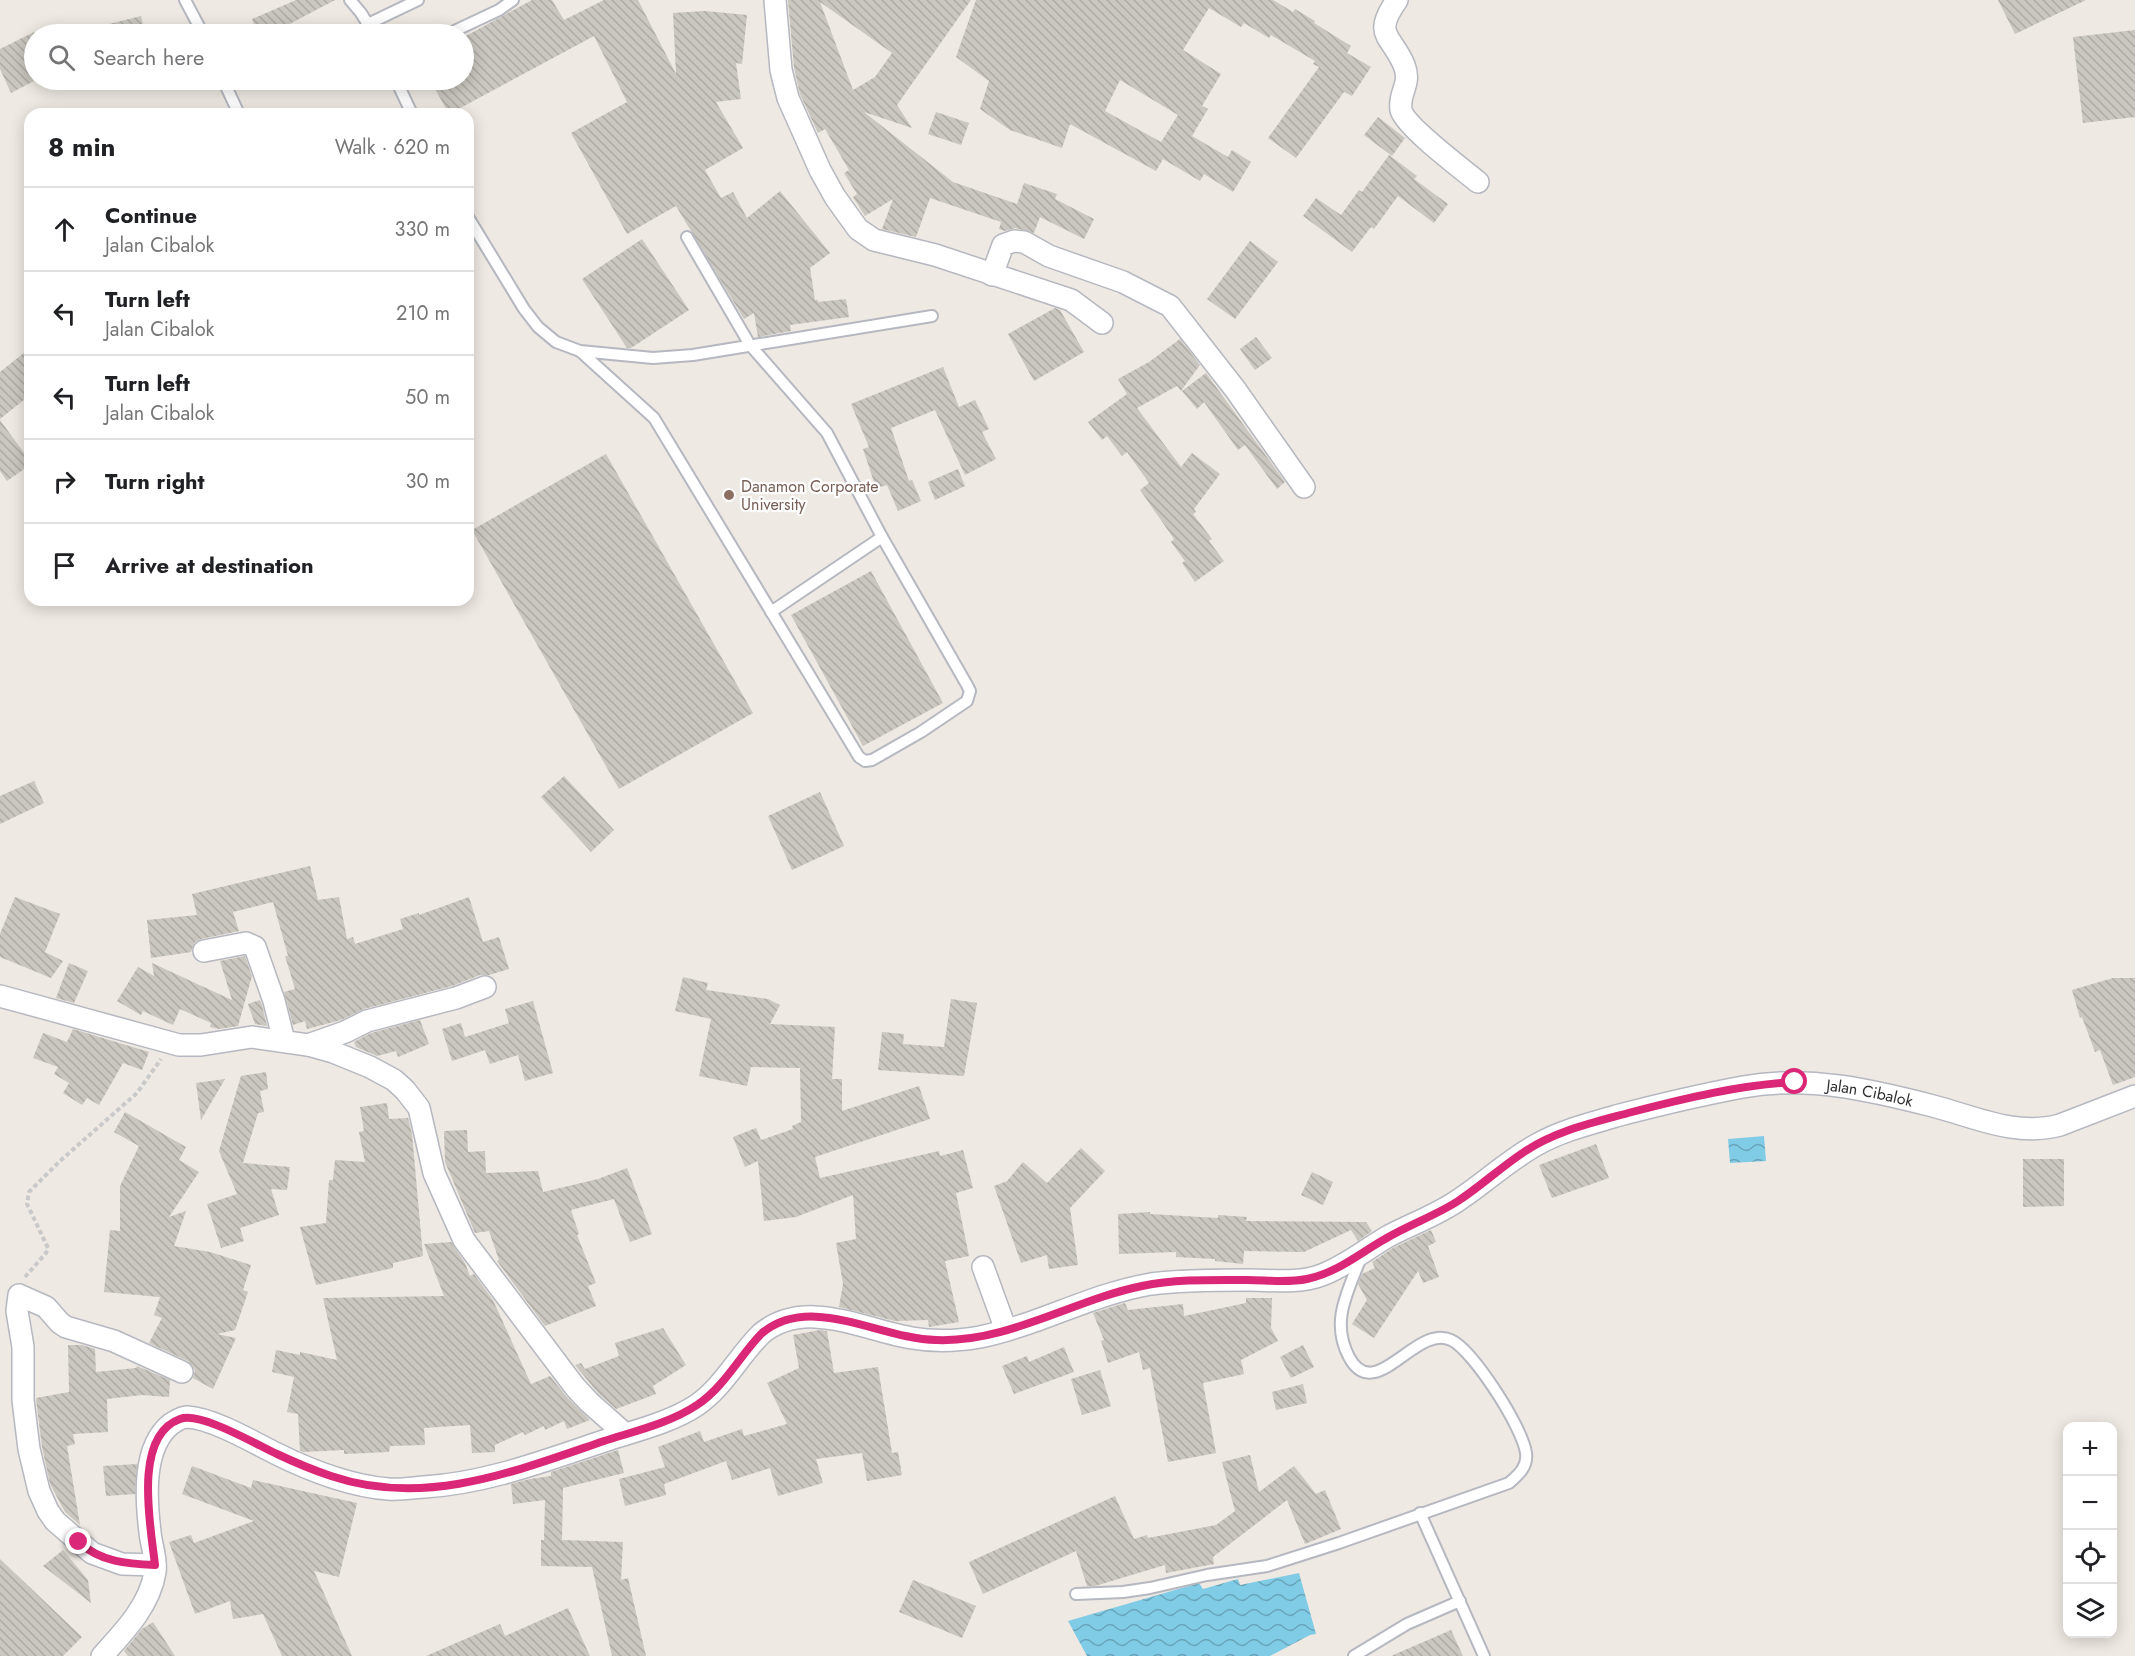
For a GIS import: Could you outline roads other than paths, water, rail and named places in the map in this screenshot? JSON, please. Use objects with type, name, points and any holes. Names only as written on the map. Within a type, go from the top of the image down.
[{"type":"street","points":[[775,0],[781,70],[788,98],[808,145],[835,197],[858,229],[874,240],[935,255],[1071,300],[1102,323]]},
{"type":"street","points":[[1397,0],[1385,21],[1384,29],[1406,71],[1407,81],[1401,98],[1401,112],[1412,126],[1478,182]]},
{"type":"street","points":[[992,275],[1003,245],[1010,241],[1020,241],[1049,255],[1123,282],[1170,306],[1235,389],[1304,487]]},
{"type":"street","points":[[204,951],[246,943],[255,947],[274,1001],[284,1041]]},
{"type":"street","points":[[308,1045],[368,1021],[456,998],[485,987]]},
{"type":"street","points":[[0,996],[170,1043],[201,1046],[252,1037],[308,1045],[339,1054],[394,1080],[413,1098],[422,1118],[435,1173],[464,1240],[575,1387],[625,1434]]},
{"type":"street","name":"Jalan Cibalok","points":[[102,1656],[136,1615],[152,1585],[155,1565],[149,1519],[149,1483],[152,1458],[161,1435],[171,1424],[182,1418],[194,1418],[220,1427],[278,1455],[333,1477],[389,1489],[436,1486],[492,1477],[659,1423],[698,1404],[715,1389],[761,1334],[788,1320],[817,1316],[911,1338],[970,1339],[1005,1330],[1140,1286],[1193,1281],[1305,1280],[1336,1269],[1383,1239],[1457,1202],[1525,1151],[1560,1133],[1662,1104],[1743,1087],[1795,1082],[1831,1084],[1914,1101],[2023,1130],[2060,1125],[2135,1096]]},
{"type":"street","points":[[983,1267],[1005,1330]]},
{"type":"street","points":[[155,1565],[122,1564],[92,1552],[55,1521],[48,1511],[37,1485],[26,1425],[23,1400],[23,1347],[17,1311],[19,1295],[46,1307],[66,1327],[114,1341],[157,1363],[182,1372]]},
{"type":"lane","points":[[185,0],[198,24]]},
{"type":"lane","points":[[350,0],[368,24],[418,0]]},
{"type":"lane","points":[[470,24],[500,10],[513,0]]},
{"type":"lane","points":[[228,90],[236,108]]},
{"type":"lane","points":[[401,90],[409,108]]},
{"type":"lane","points":[[474,227],[518,300],[538,327],[556,342],[580,351],[652,358],[693,355],[932,316]]},
{"type":"lane","points":[[580,351],[654,418],[855,752],[865,761],[872,760],[965,703],[969,695],[967,685],[882,537],[827,433],[750,345],[687,237]]},
{"type":"lane","points":[[771,612],[882,537]]},
{"type":"lane","points":[[1076,1594],[1123,1592],[1207,1575],[1267,1566],[1509,1483],[1522,1471],[1527,1454],[1512,1420],[1484,1374],[1458,1344],[1450,1339],[1442,1338],[1421,1344],[1372,1373],[1363,1373],[1356,1368],[1343,1345],[1339,1326],[1341,1313],[1362,1254]]},
{"type":"lane","points":[[1420,1513],[1484,1656]]},
{"type":"lane","points":[[1354,1656],[1407,1624],[1460,1601]]},
{"type":"water","points":[[1764,1136],[1766,1161],[1730,1163],[1728,1139]]},
{"type":"water","points":[[1299,1573],[1316,1634],[1270,1656],[1087,1656],[1068,1621],[1199,1583],[1203,1589],[1238,1579],[1240,1585]]},
{"type":"place","name":"Danamon Corporate University","points":[[729,495]]}]
